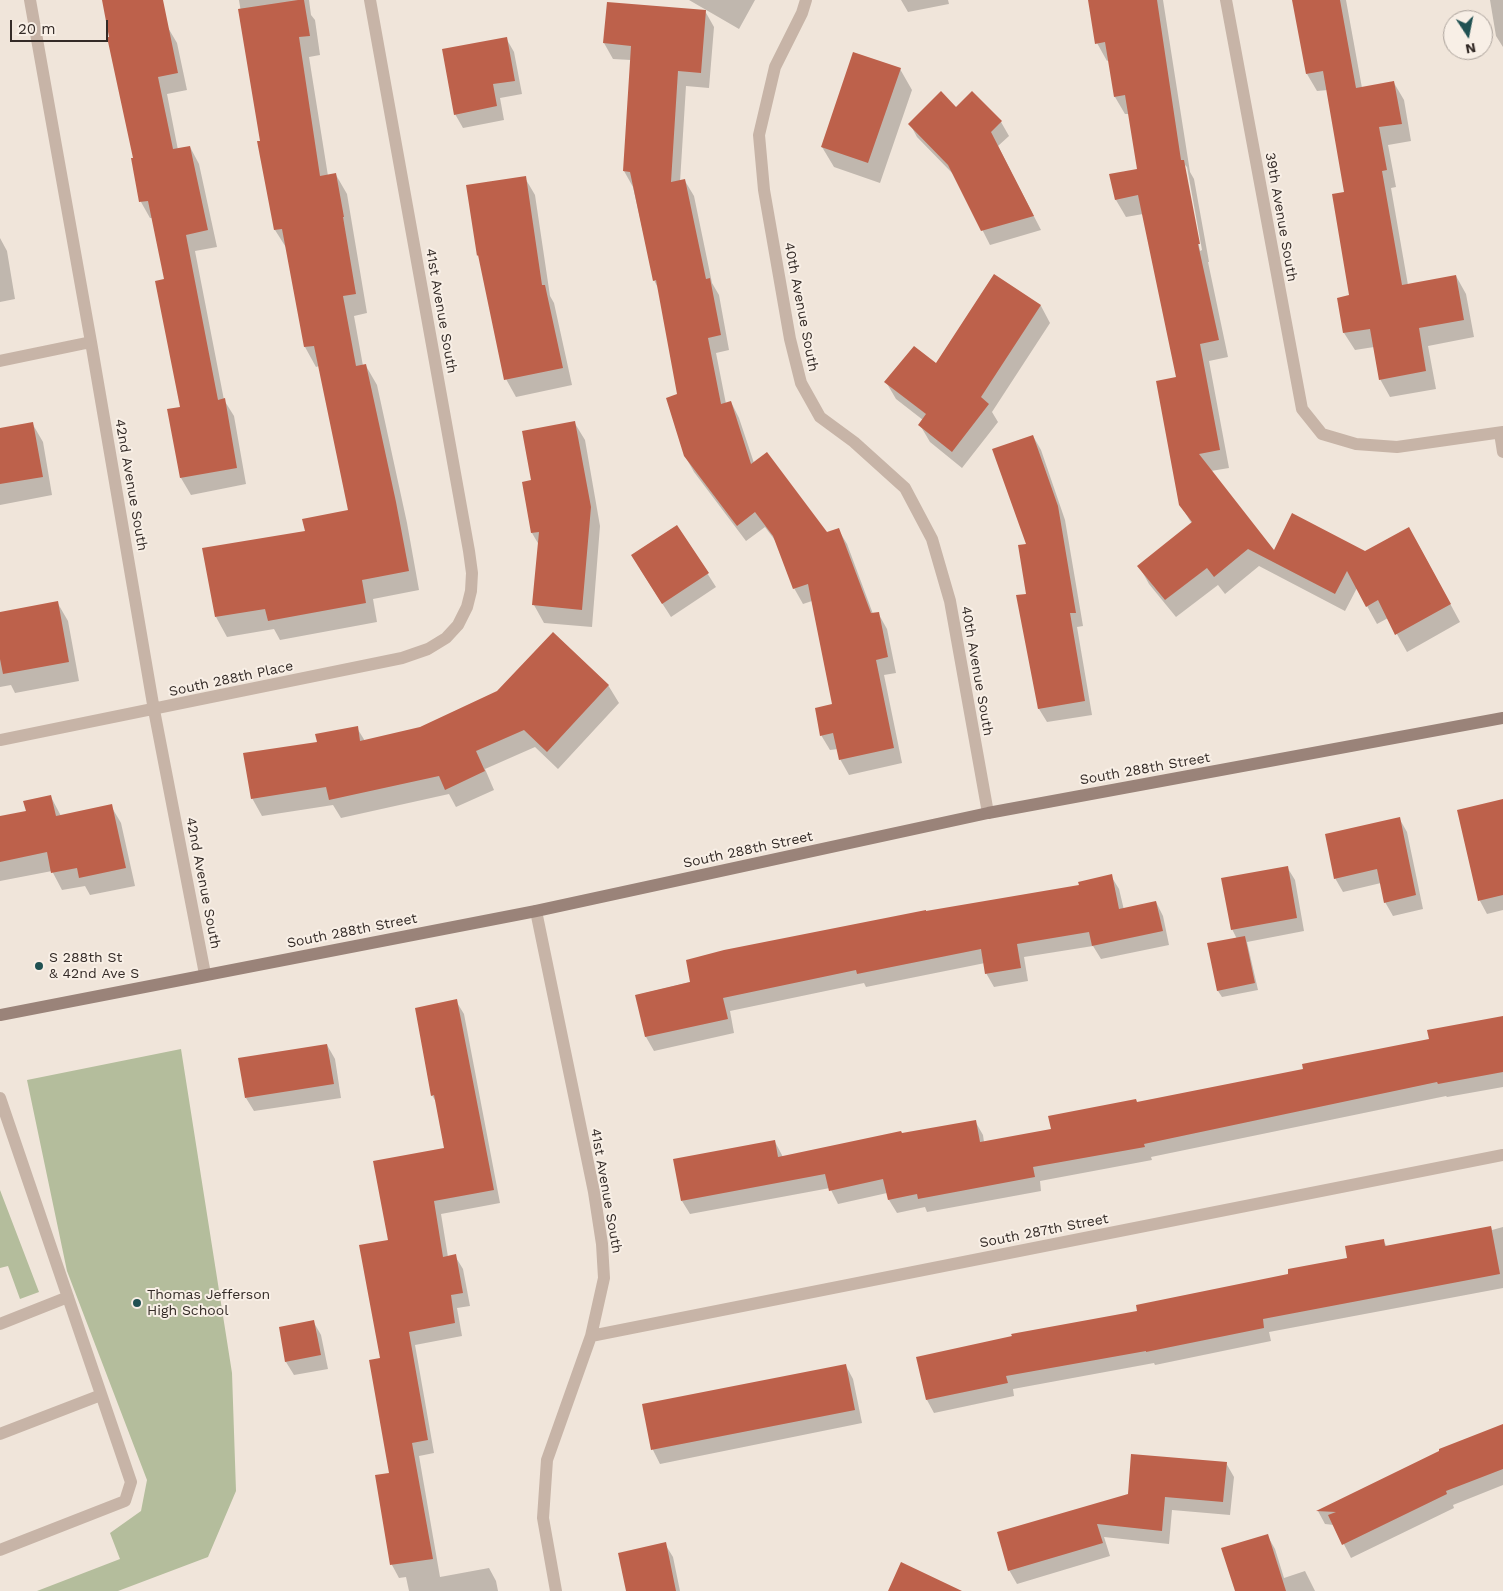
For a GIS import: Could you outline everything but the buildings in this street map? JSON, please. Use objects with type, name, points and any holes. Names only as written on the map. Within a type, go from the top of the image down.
[{"type":"main road","name":"South 288th Street","points":[[0,1015],[536,911],[988,813],[1503,718]]},
{"type":"street","name":"42nd Avenue South","points":[[30,0],[154,710],[205,974]]},
{"type":"street","name":"41st Avenue South","points":[[370,0],[470,551],[471,591],[467,607],[458,625]]},
{"type":"street","name":"40th Avenue South","points":[[806,0],[802,13],[775,66],[759,136],[764,190],[790,339],[801,383],[820,417],[854,442],[905,488],[932,539],[950,601],[988,813]]},
{"type":"street","name":"39th Avenue South","points":[[1226,0],[1302,409],[1322,434],[1356,444],[1397,447],[1501,432]]},
{"type":"street","points":[[0,361],[91,342]]},
{"type":"street","points":[[1501,432],[1503,452]]},
{"type":"street","name":"South 288th Place","points":[[0,740],[402,658],[428,649],[446,638],[458,625]]},
{"type":"street","name":"41st Avenue South","points":[[536,911],[594,1192],[602,1244],[604,1278],[591,1336],[548,1460],[543,1518],[556,1591]]},
{"type":"street","points":[[0,1098],[131,1482],[125,1501],[0,1550]]},
{"type":"street","name":"South 287th Street","points":[[591,1336],[1503,1154]]},
{"type":"street","points":[[0,1324],[68,1298]]},
{"type":"street","points":[[0,1434],[101,1395]]},
{"type":"green space","points":[[181,1049],[232,1373],[236,1491],[208,1557],[118,1591],[37,1591],[120,1559],[110,1533],[141,1511],[147,1480],[67,1271],[27,1080]]},
{"type":"green space","points":[[0,1190],[39,1292],[20,1299],[8,1266],[0,1268]]},
{"type":"place","name":"S 288th St & 42nd Ave S","points":[[39,966]]},
{"type":"place","name":"Thomas Jefferson High School","points":[[137,1303]]}]
